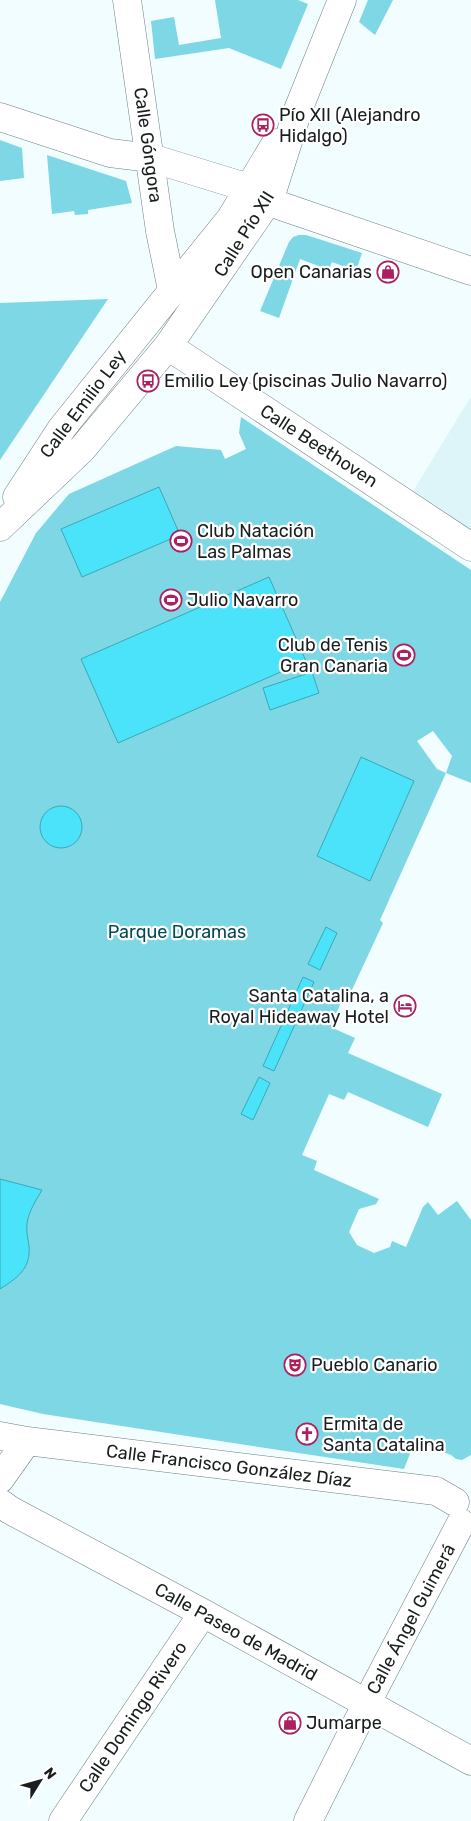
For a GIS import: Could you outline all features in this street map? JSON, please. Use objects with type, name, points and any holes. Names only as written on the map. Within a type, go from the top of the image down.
[{"type":"street","name":"Calle Góngora","points":[[127,0],[160,231],[172,290]]},
{"type":"street","name":"Calle Pío XII","points":[[168,346],[260,193],[298,110],[342,0]]},
{"type":"street","points":[[0,117],[110,154],[151,158],[260,193],[278,205],[471,271]]},
{"type":"street","name":"Calle Pío XII","points":[[172,290],[232,218],[260,193]]},
{"type":"street","name":"Calle Emilio Ley","points":[[0,523],[62,428],[172,290]]},
{"type":"street","name":"Calle Emilio Ley","points":[[0,527],[82,449],[168,346]]},
{"type":"street","name":"Calle Beethoven","points":[[168,346],[471,547]]},
{"type":"street","name":"Calle Francisco González Díaz","points":[[0,1436],[26,1441],[436,1491],[465,1511]]},
{"type":"street","points":[[0,1480],[26,1441]]},
{"type":"street","name":"Calle Paseo de Madrid","points":[[0,1503],[471,1760]]},
{"type":"street","name":"Calle Ángel Guimerá","points":[[308,1821],[465,1511]]},
{"type":"street","name":"Calle Domingo Rivero","points":[[63,1821],[203,1613]]},
{"type":"shaded area","points":[[471,398],[471,531],[412,493]]},
{"type":"shaded area","points":[[159,487],[180,535],[82,577],[61,529]]},
{"type":"shaded area","points":[[269,577],[306,661],[118,743],[81,659]]},
{"type":"shaded area","points":[[312,672],[319,693],[270,710],[263,688]]},
{"type":"shaded area","points":[[361,757],[414,781],[370,881],[317,856]]},
{"type":"shaded area","points":[[61,806],[76,812],[82,827],[76,842],[61,848],[46,842],[40,827],[46,812]]},
{"type":"shaded area","points":[[326,927],[337,933],[320,970],[308,964]]},
{"type":"shaded area","points":[[303,977],[314,982],[274,1071],[263,1066]]},
{"type":"shaded area","points":[[259,1077],[270,1083],[253,1120],[241,1114]]},
{"type":"shaded area","points":[[0,1179],[42,1190],[33,1206],[27,1223],[28,1261],[17,1277],[0,1289]]},
{"type":"green space","points":[[215,0],[298,0],[308,4],[281,69],[229,48],[155,59],[151,21],[174,17],[179,45],[221,38]]},
{"type":"green space","points":[[368,0],[393,0],[375,35],[359,22]]},
{"type":"green space","points":[[0,140],[22,148],[24,178],[0,181]]},
{"type":"green space","points":[[47,155],[126,181],[132,203],[88,210],[88,214],[75,215],[74,211],[52,214]]},
{"type":"green space","points":[[306,235],[362,253],[356,271],[332,262],[329,270],[300,259],[279,318],[260,311],[289,242],[293,237]]},
{"type":"green space","points":[[108,299],[0,460],[0,303]]},
{"type":"green space","name":"Parque Doramas","points":[[241,417],[471,570],[471,783],[446,773],[380,920],[383,923],[351,992],[346,990],[334,1019],[339,1021],[335,1029],[355,1038],[348,1053],[442,1094],[428,1127],[348,1092],[344,1100],[329,1094],[302,1155],[317,1161],[314,1170],[379,1199],[376,1204],[359,1209],[349,1232],[357,1245],[374,1253],[390,1247],[392,1241],[406,1247],[423,1207],[428,1202],[438,1215],[457,1201],[471,1220],[471,1455],[462,1460],[415,1441],[404,1469],[43,1414],[0,1404],[0,602],[36,533],[69,494],[176,446],[221,450],[225,459],[246,449],[239,433]],"holes":[[[433,731],[452,756],[446,773],[437,769],[417,741]]]},
{"type":"place","name":"Pío XII (Alejandro Hidalgo)","points":[[263,125]]},
{"type":"place","name":"Open Canarias","points":[[388,272]]},
{"type":"place","name":"Emilio Ley (piscinas Julio Navarro)","points":[[148,381]]},
{"type":"place","name":"Club Natación Las Palmas","points":[[181,541]]},
{"type":"place","name":"Julio Navarro","points":[[171,600]]},
{"type":"place","name":"Club de Tenis Gran Canaria","points":[[404,655]]},
{"type":"place","name":"Santa Catalina, a Royal Hideaway Hotel","points":[[405,1006]]},
{"type":"place","name":"Pueblo Canario","points":[[295,1365]]},
{"type":"place","name":"Ermita de Santa Catalina","points":[[307,1434]]},
{"type":"place","name":"Jumarpe","points":[[290,1723]]}]
